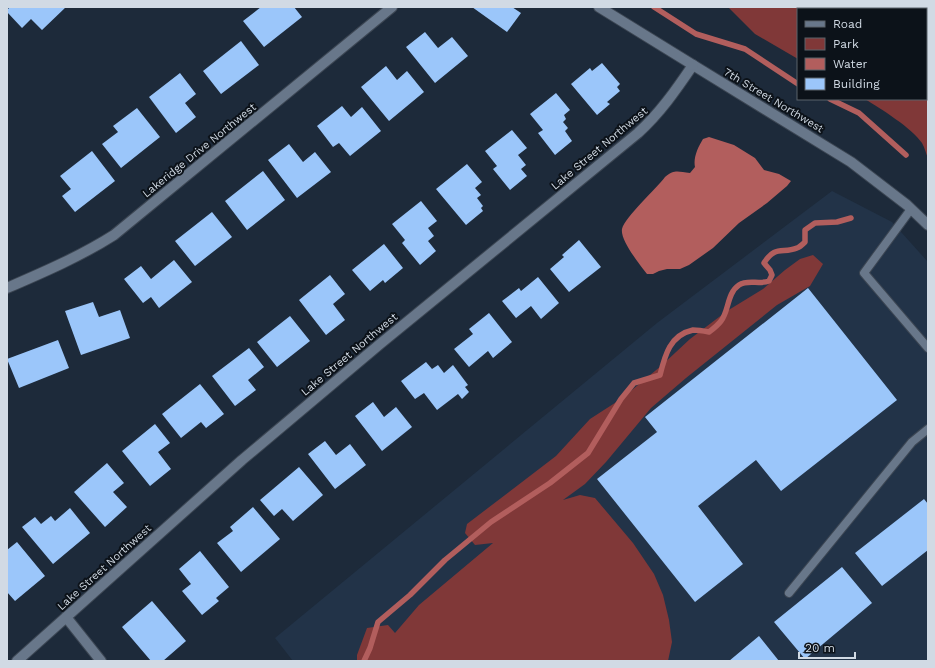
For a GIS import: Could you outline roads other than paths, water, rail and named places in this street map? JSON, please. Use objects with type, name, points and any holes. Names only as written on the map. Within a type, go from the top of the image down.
[{"type":"street","name":"Lakeridge Drive Northwest","points":[[7,288],[66,262],[114,235],[392,7]]},
{"type":"street","name":"7th Street Northwest","points":[[599,7],[851,162],[911,209],[928,225]]},
{"type":"street","name":"Lake Street Northwest","points":[[17,661],[242,460],[380,344],[638,133],[667,103],[693,65]]},
{"type":"street","points":[[66,617],[101,661]]},
{"type":"lane","points":[[911,209],[864,273],[928,348]]},
{"type":"lane","points":[[789,593],[912,442],[928,429]]},
{"type":"water","points":[[709,137],[734,145],[755,158],[764,170],[779,174],[791,181],[767,203],[739,223],[713,248],[689,265],[680,269],[667,269],[653,274],[647,274],[627,246],[622,234],[624,224],[668,174],[674,172],[690,173],[695,167],[695,156],[699,145],[703,139]]},
{"type":"waterway","points":[[654,7],[696,34],[745,49],[797,83]]},
{"type":"waterway","points":[[832,100],[859,113],[906,155]]},
{"type":"waterway","points":[[364,661],[370,648],[378,622],[410,595],[445,560],[491,522],[550,483],[588,453],[621,399],[634,383],[660,375],[667,353],[674,341],[679,336],[693,330],[709,332],[714,328],[724,317],[730,297],[735,288],[746,282],[769,281],[772,275],[764,263],[768,257],[779,251],[798,248],[805,242],[805,230],[815,223],[837,222],[851,218]]}]
